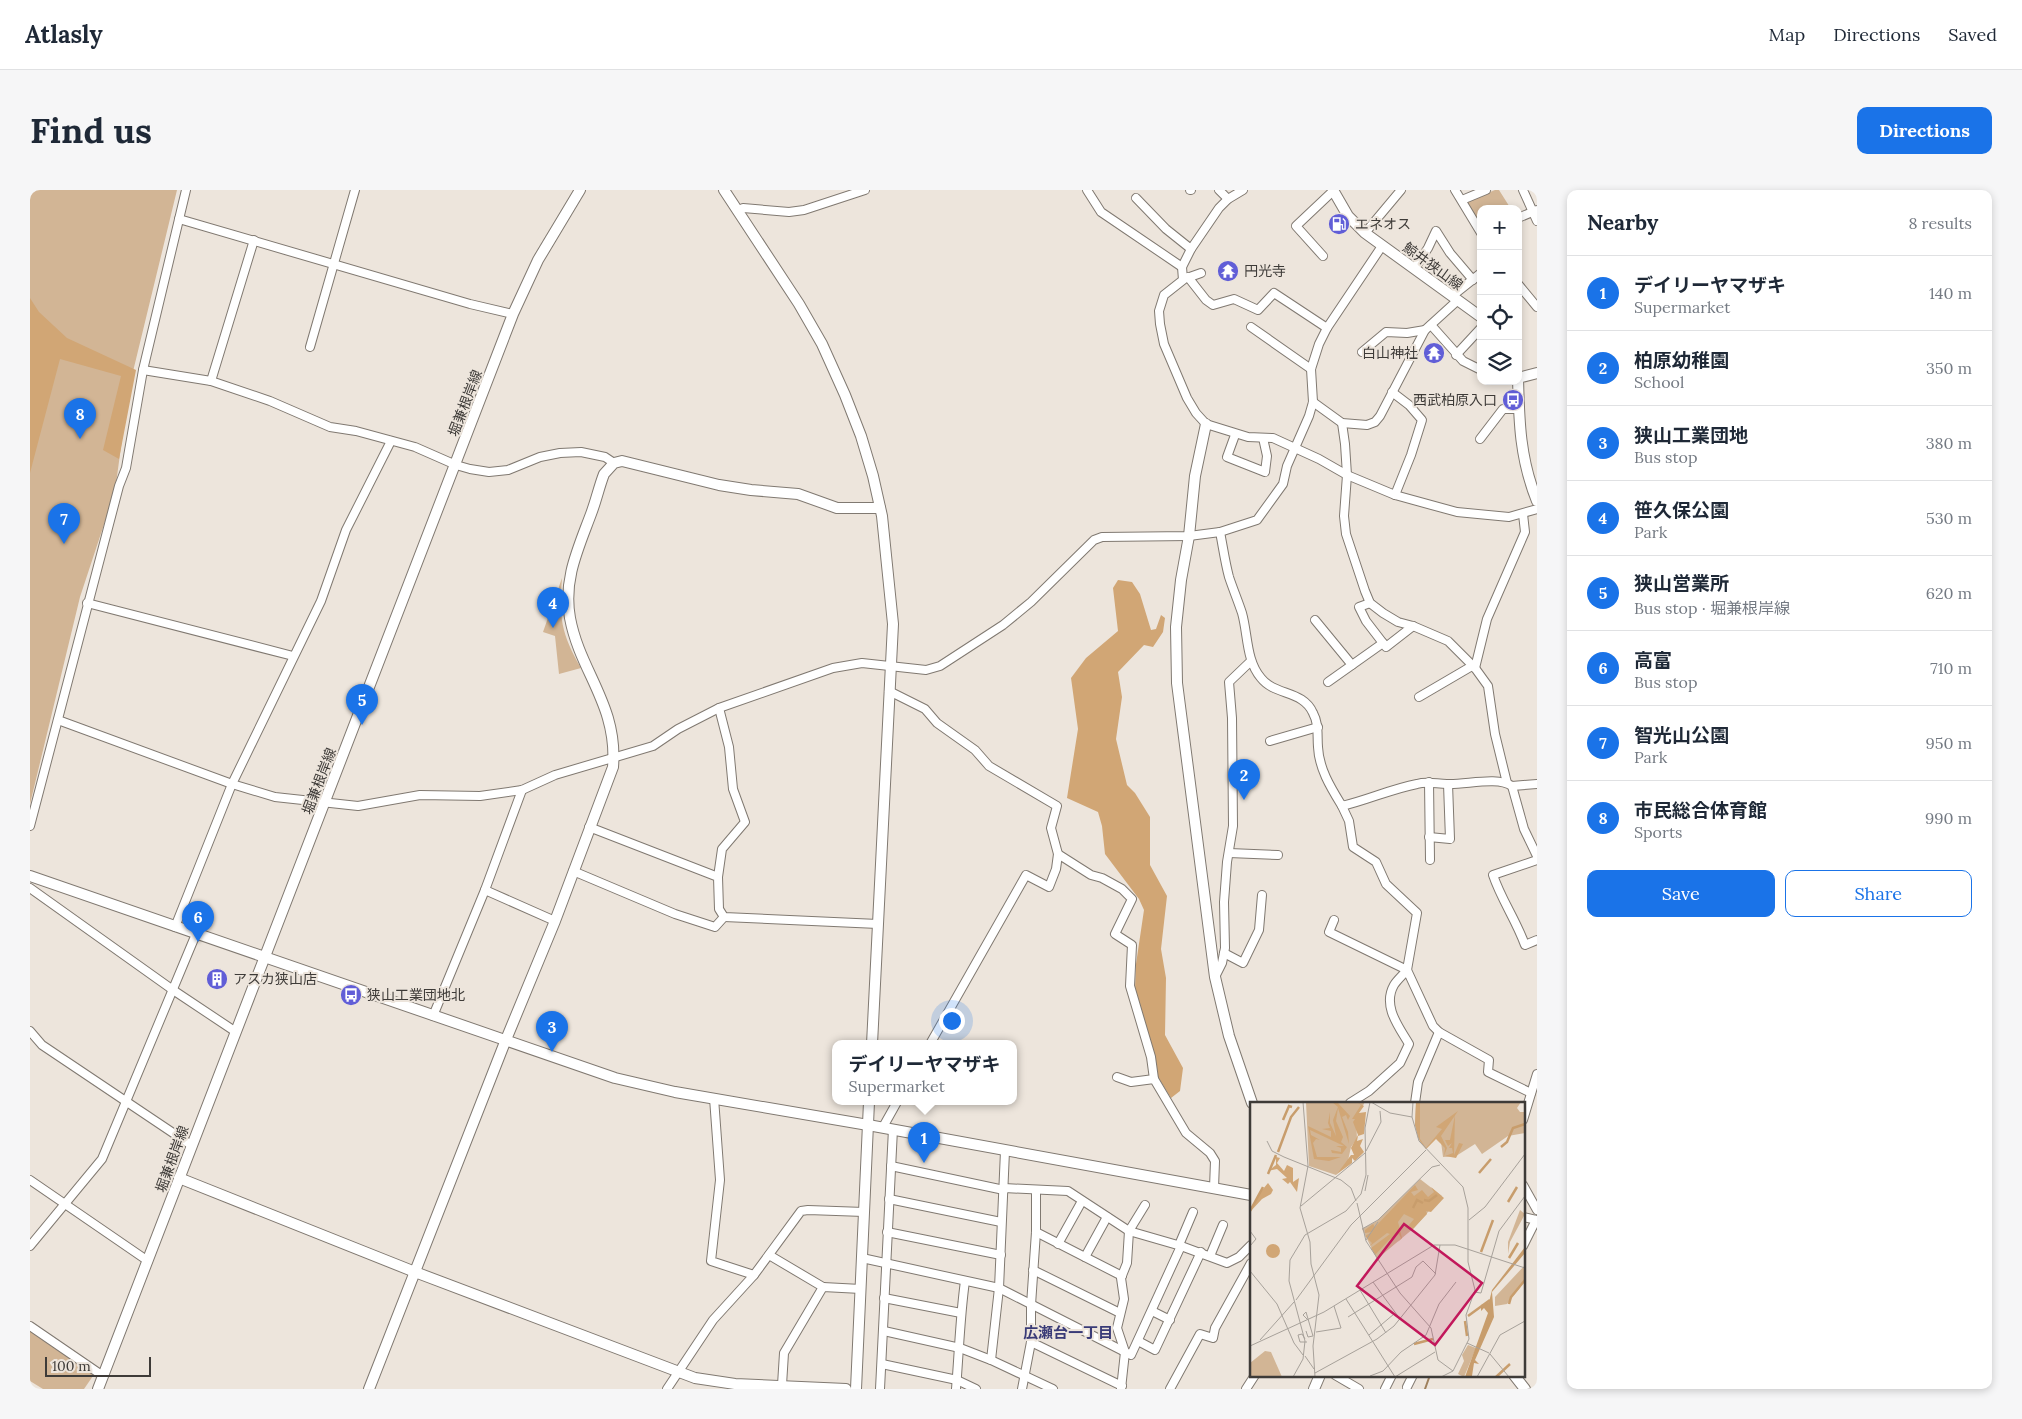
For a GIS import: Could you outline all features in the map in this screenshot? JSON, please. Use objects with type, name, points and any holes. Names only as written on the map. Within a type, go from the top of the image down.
[{"type":"street","points":[[30,826],[119,486],[126,468],[143,370],[186,190]]},
{"type":"street","points":[[310,348],[355,190]]},
{"type":"street","name":"堀兼根岸線","points":[[98,1389],[514,314],[538,260],[580,190]]},
{"type":"street","points":[[724,190],[799,304],[822,344],[845,394],[861,436],[880,508],[893,624],[872,1040]]},
{"type":"street","points":[[738,211],[743,208],[789,212],[804,210],[865,190]]},
{"type":"street","points":[[1087,190],[1101,212],[1182,267],[1185,278],[1213,305],[1234,299],[1258,310],[1274,292],[1327,328]]},
{"type":"street","points":[[1219,190],[1228,199]]},
{"type":"street","points":[[1182,267],[1191,249],[1219,208],[1228,199],[1243,190]]},
{"type":"street","points":[[1323,256],[1296,226],[1333,190]]},
{"type":"street","name":"鯨井狭山線","points":[[1333,190],[1348,216],[1365,234],[1477,314]]},
{"type":"street","points":[[1365,234],[1401,190]]},
{"type":"street","points":[[1455,190],[1477,226]]},
{"type":"street","points":[[1462,200],[1486,190]]},
{"type":"street","points":[[1523,190],[1535,211],[1537,221]]},
{"type":"street","points":[[1136,198],[1166,229],[1191,249]]},
{"type":"street","points":[[1522,216],[1535,211]]},
{"type":"street","points":[[178,219],[470,304],[514,314]]},
{"type":"street","points":[[1415,268],[1436,231],[1450,253],[1473,280]]},
{"type":"street","points":[[211,381],[254,240]]},
{"type":"street","points":[[58,720],[232,784],[276,797],[358,806],[420,795],[480,796],[522,790],[555,775],[653,746],[678,729],[719,708],[833,668],[862,663],[926,670],[940,666],[1003,625],[1031,602],[1094,540],[1102,537],[1189,536],[1220,532],[1257,520],[1283,484],[1293,448],[1309,416],[1313,402],[1311,369],[1319,344],[1327,328],[1382,246]]},
{"type":"street","points":[[1201,273],[1185,278],[1164,295],[1159,311],[1164,344],[1187,398],[1196,413],[1206,424],[1235,434],[1273,438],[1319,459],[1347,475],[1395,495],[1457,512],[1509,517],[1537,508]]},
{"type":"street","points":[[1313,402],[1342,424],[1368,425],[1375,422],[1428,328],[1477,276]]},
{"type":"street","points":[[1522,289],[1537,307]]},
{"type":"street","points":[[1251,327],[1311,369]]},
{"type":"street","points":[[1362,352],[1386,332],[1407,333],[1428,328]]},
{"type":"street","points":[[1428,328],[1467,365],[1477,369]]},
{"type":"street","points":[[1456,355],[1477,332]]},
{"type":"street","points":[[143,370],[211,381],[270,401],[330,427],[356,431],[415,447],[456,465],[489,472],[508,470],[540,457],[560,453],[581,452],[605,457],[614,463]]},
{"type":"street","points":[[1522,377],[1537,373]]},
{"type":"street","points":[[1518,385],[1518,409],[1525,469],[1537,501]]},
{"type":"street","points":[[1392,392],[1409,405],[1422,420],[1411,455],[1395,495]]},
{"type":"street","points":[[1480,439],[1503,409],[1518,409]]},
{"type":"street","points":[[1206,424],[1195,476],[1189,536],[1176,623],[1177,683],[1216,976],[1229,1036],[1252,1102]]},
{"type":"street","points":[[1342,424],[1346,444],[1347,475],[1344,516],[1346,534],[1359,576],[1370,603],[1398,622],[1413,626],[1448,642],[1473,667],[1488,686],[1495,734],[1509,785],[1524,829],[1537,855]]},
{"type":"street","points":[[1235,434],[1227,457],[1265,472],[1266,456],[1263,438]]},
{"type":"street","points":[[175,927],[232,784],[321,601],[350,522],[391,441]]},
{"type":"street","points":[[369,1389],[505,1042],[555,921],[612,767],[613,757],[609,721],[604,703],[574,636],[570,616],[568,585],[575,556],[604,474],[614,463],[622,461],[631,462],[727,487],[798,494],[837,508],[880,508]]},
{"type":"street","points":[[1419,697],[1473,667],[1487,619],[1525,532],[1523,514]]},
{"type":"street","points":[[1220,532],[1229,576],[1242,614],[1251,661],[1265,684],[1307,702],[1318,727],[1318,747],[1321,764],[1329,784],[1349,821],[1353,847],[1376,862],[1386,884],[1417,913],[1407,970],[1394,986],[1390,996],[1391,1014],[1409,1044],[1403,1059],[1378,1083],[1351,1102]]},
{"type":"street","points":[[88,603],[293,656]]},
{"type":"street","points":[[1370,603],[1359,607],[1366,621],[1386,647],[1413,626]]},
{"type":"street","points":[[1315,620],[1352,665]]},
{"type":"street","points":[[1328,682],[1383,643]]},
{"type":"street","points":[[1216,976],[1224,953],[1224,902],[1229,852],[1234,826],[1232,718],[1229,682],[1251,661]]},
{"type":"street","points":[[890,691],[925,709],[937,723],[975,750],[989,766],[1057,806],[1051,828],[1058,854],[1056,869],[1049,887],[1026,875],[932,1040]]},
{"type":"street","points":[[719,708],[729,747],[733,789],[745,822],[722,849],[718,877],[719,909],[724,917]]},
{"type":"street","points":[[1270,741],[1318,727]]},
{"type":"street","points":[[1342,806],[1429,782],[1448,784],[1481,782],[1509,785],[1537,784]]},
{"type":"street","points":[[1429,782],[1430,860]]},
{"type":"street","points":[[1429,837],[1450,839],[1448,784]]},
{"type":"street","points":[[433,1016],[485,890],[522,790]]},
{"type":"street","points":[[589,827],[718,877]]},
{"type":"street","points":[[1229,852],[1278,855]]},
{"type":"street","points":[[1058,854],[1091,875],[1102,878],[1122,889],[1132,899],[1116,934],[1132,946],[1130,986],[1151,1057],[1154,1079],[1186,1133],[1210,1153],[1215,1161],[1214,1188]]},
{"type":"street","points":[[1537,860],[1493,875],[1500,895],[1517,923],[1524,945],[1537,940]]},
{"type":"street","points":[[573,871],[675,914],[715,927],[724,917]]},
{"type":"street","points":[[30,876],[505,1042],[615,1078],[714,1098],[868,1124],[1005,1151],[1250,1195]]},
{"type":"street","points":[[30,888],[173,990],[236,1032]]},
{"type":"street","points":[[485,890],[555,921]]},
{"type":"street","points":[[1224,953],[1243,963],[1259,930],[1262,895]]},
{"type":"street","points":[[724,917],[878,924]]},
{"type":"street","points":[[1334,920],[1329,932],[1407,970],[1433,1026],[1439,1032],[1489,1060],[1488,1072],[1531,1093]]},
{"type":"street","points":[[30,1246],[102,1160],[196,934]]},
{"type":"street","points":[[30,1031],[42,1045],[191,1145]]},
{"type":"street","points":[[1415,1102],[1418,1082],[1439,1032]]},
{"type":"street","points":[[1524,1117],[1537,1074]]},
{"type":"street","points":[[1117,1077],[1131,1082],[1154,1079]]},
{"type":"street","points":[[714,1098],[720,1180],[712,1261],[754,1275]]},
{"type":"street","points":[[856,1389],[869,1105]]},
{"type":"street","points":[[880,1389],[891,1166],[888,1128],[896,1105]]},
{"type":"street","points":[[991,1360],[999,1288],[1005,1151]]},
{"type":"street","points":[[891,1166],[1004,1189],[1068,1191],[1129,1231],[1200,1252],[1227,1263],[1239,1257],[1250,1246]]},
{"type":"street","points":[[179,1178],[414,1272],[695,1378],[735,1386],[782,1385],[846,1389]]},
{"type":"street","points":[[30,1180],[148,1261]]},
{"type":"street","points":[[1524,1186],[1537,1210]]},
{"type":"street","points":[[1022,1389],[1031,1342],[1036,1190]]},
{"type":"street","points":[[889,1199],[1001,1222]]},
{"type":"street","points":[[1058,1244],[1082,1201]]},
{"type":"street","points":[[1031,1342],[1121,1387],[1125,1352],[1117,1328],[1124,1299],[1122,1276],[1127,1263],[1129,1231],[1145,1204]]},
{"type":"street","points":[[667,1389],[713,1320],[754,1275],[801,1211],[864,1212]]},
{"type":"street","points":[[862,1258],[999,1288],[1131,1355],[1194,1212]]},
{"type":"street","points":[[1085,1257],[1107,1217]]},
{"type":"street","points":[[1524,1244],[1536,1220]]},
{"type":"street","points":[[1210,1256],[1224,1225]]},
{"type":"street","points":[[887,1232],[1000,1255]]},
{"type":"street","points":[[1036,1232],[1122,1276]]},
{"type":"street","points":[[1138,1341],[1155,1350],[1200,1252]]},
{"type":"street","points":[[769,1255],[824,1287],[861,1289]]},
{"type":"street","points":[[1170,1389],[1200,1334],[1213,1338],[1215,1328],[1250,1265]]},
{"type":"street","points":[[1033,1270],[1120,1313]]},
{"type":"street","points":[[956,1389],[965,1281]]},
{"type":"street","points":[[782,1385],[784,1353],[824,1287]]},
{"type":"street","points":[[884,1298],[961,1313]]},
{"type":"street","points":[[1152,1311],[1170,1320]]},
{"type":"street","points":[[30,1326],[103,1376]]},
{"type":"street","points":[[884,1331],[960,1348],[991,1360],[1053,1389]]},
{"type":"street","points":[[882,1364],[957,1380],[976,1389]]},
{"type":"street","points":[[1246,1389],[1254,1376]]},
{"type":"street","points":[[1337,1376],[1359,1389]]},
{"type":"street","points":[[1407,1387],[1412,1376]]},
{"type":"street","points":[[1515,1376],[1525,1389]]},
{"type":"street","points":[[1384,1389],[1391,1378]]},
{"type":"shaded area","points":[[30,190],[177,190],[129,388],[115,491],[80,597],[30,804]]},
{"type":"shaded area","points":[[1499,190],[1508,205],[1477,205],[1477,220],[1466,202]]},
{"type":"shaded area","points":[[30,298],[39,312],[67,338],[136,370],[119,459],[103,450],[121,376],[60,359],[30,473]]},
{"type":"shaded area","points":[[562,578],[561,615],[565,635],[581,668],[559,674],[555,636],[543,632]]},
{"type":"shaded area","points":[[1118,580],[1132,582],[1140,594],[1151,630],[1156,629],[1161,615],[1165,618],[1163,632],[1153,647],[1144,645],[1118,672],[1122,697],[1116,739],[1127,785],[1135,793],[1150,817],[1150,865],[1167,896],[1161,949],[1166,978],[1165,1035],[1183,1068],[1180,1091],[1171,1098],[1158,1077],[1135,989],[1136,964],[1144,910],[1139,899],[1105,854],[1102,826],[1098,812],[1067,798],[1078,729],[1071,678],[1086,658],[1118,631],[1113,588]]},
{"type":"shaded area","points":[[30,1329],[95,1373],[84,1389],[43,1389],[30,1381]]},
{"type":"waterway","points":[[1425,1389],[1430,1376]]},
{"type":"place","name":"エネオス","points":[[1339,224]]},
{"type":"place","name":"円光寺","points":[[1228,271]]},
{"type":"place","name":"白山神社","points":[[1434,353]]},
{"type":"place","name":"西武柏原入口","points":[[1513,400]]},
{"type":"place","name":"市民総合体育館","points":[[80,439]]},
{"type":"place","name":"智光山公園","points":[[64,544]]},
{"type":"place","name":"笹久保公園","points":[[553,628]]},
{"type":"place","name":"狭山営業所","points":[[362,725]]},
{"type":"place","name":"柏原幼稚園","points":[[1244,800]]},
{"type":"place","name":"高富","points":[[198,942]]},
{"type":"place","name":"アスカ狭山店","points":[[217,979]]},
{"type":"place","name":"狭山工業団地北","points":[[351,995]]},
{"type":"place","name":"狭山工業団地","points":[[552,1052]]},
{"type":"place","name":"デイリーヤマザキ","points":[[924,1163]]},
{"type":"district","name":"広瀬台一丁目","points":[[1068,1332]]}]
